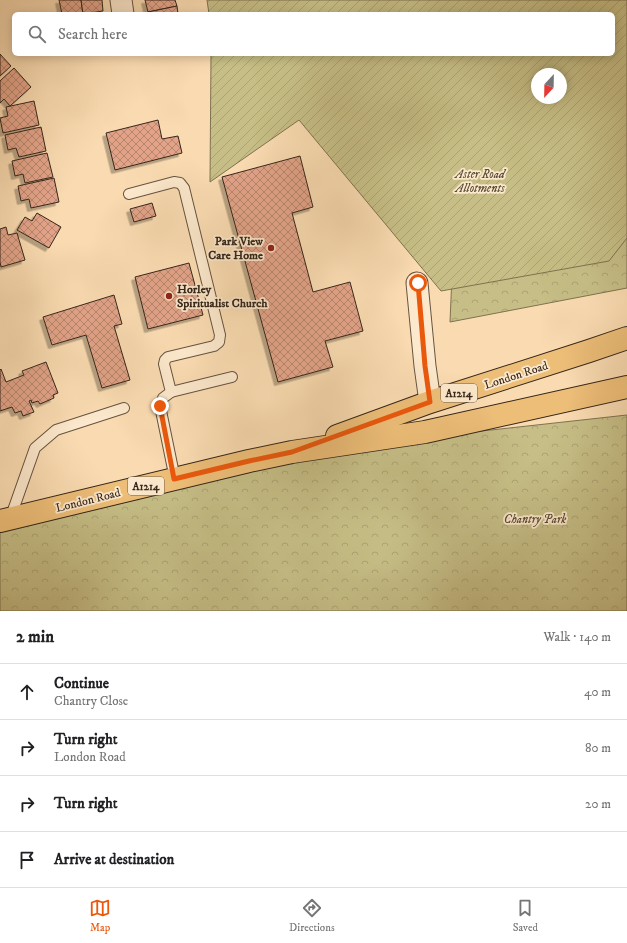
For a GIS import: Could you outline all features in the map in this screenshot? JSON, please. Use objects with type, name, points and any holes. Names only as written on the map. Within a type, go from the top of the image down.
[{"type":"main road","name":"London Road","points":[[292,452],[430,402],[627,338]]},
{"type":"main road","name":"London Road","points":[[5,520],[249,461],[292,452],[425,432],[627,387]]},
{"type":"street","points":[[121,0],[123,12]]},
{"type":"street","points":[[418,283],[425,366],[430,402]]},
{"type":"lane","points":[[129,194],[174,182],[180,182],[184,188],[220,335],[219,342],[214,346],[165,360],[164,364],[171,392]]},
{"type":"lane","points":[[174,479],[160,406],[163,398],[171,392],[232,377]]},
{"type":"lane","points":[[5,520],[35,448],[56,430],[124,408]]},
{"type":"green space","name":"Aster Road Allotments","points":[[207,0],[627,0],[627,238],[609,261],[441,291],[299,120],[210,182],[211,56],[615,56],[615,12],[209,12]]},
{"type":"green space","points":[[627,215],[627,288],[450,322],[452,275]]},
{"type":"green space","name":"Chantry Park","points":[[627,415],[627,611],[0,611],[0,521],[292,452]]},
{"type":"building","points":[[59,0],[81,0],[83,12],[62,12]]},
{"type":"building","points":[[81,0],[102,0],[103,11],[83,12]]},
{"type":"building","points":[[145,0],[175,0],[177,6],[148,12]]},
{"type":"building","points":[[177,6],[178,12],[148,12]]},
{"type":"building","points":[[0,54],[11,66],[0,76]]},
{"type":"building","points":[[14,68],[31,87],[10,106],[4,99],[0,103],[0,81]]},
{"type":"building","points":[[34,101],[39,125],[3,133],[0,118],[8,116],[6,107]]},
{"type":"building","points":[[158,120],[162,139],[178,136],[182,153],[115,170],[106,133]]},
{"type":"building","points":[[41,127],[46,151],[19,157],[16,148],[8,150],[5,135]]},
{"type":"building","points":[[47,153],[53,177],[25,183],[23,174],[15,176],[12,161]]},
{"type":"building","name":"Park View Care Home","points":[[300,156],[313,207],[292,213],[313,292],[350,282],[363,331],[325,341],[333,367],[278,382],[222,177]]},
{"type":"building","points":[[54,178],[59,202],[31,208],[29,199],[21,201],[18,186]]},
{"type":"building","points":[[152,203],[156,216],[134,222],[130,209]]},
{"type":"building","points":[[37,213],[61,227],[49,248],[17,230],[25,217],[32,221]]},
{"type":"building","points":[[6,227],[8,235],[17,233],[25,260],[1,267],[0,229]]},
{"type":"building","name":"Horley Spiritualist Church","points":[[189,263],[203,315],[148,329],[135,277]]},
{"type":"building","points":[[114,295],[122,324],[114,326],[130,380],[102,388],[86,335],[52,345],[43,317]]},
{"type":"building","points":[[46,362],[58,393],[53,395],[54,398],[40,404],[38,401],[32,403],[31,400],[29,401],[34,412],[23,416],[21,411],[15,413],[12,407],[0,411],[0,370],[1,369],[6,382],[24,375],[22,371]]},
{"type":"place","name":"Park View Care Home","points":[[271,248]]},
{"type":"place","name":"Horley Spiritualist Church","points":[[169,296]]},
{"type":"route","points":[[160,406],[174,479],[292,452],[430,402],[425,366],[418,283]]}]
